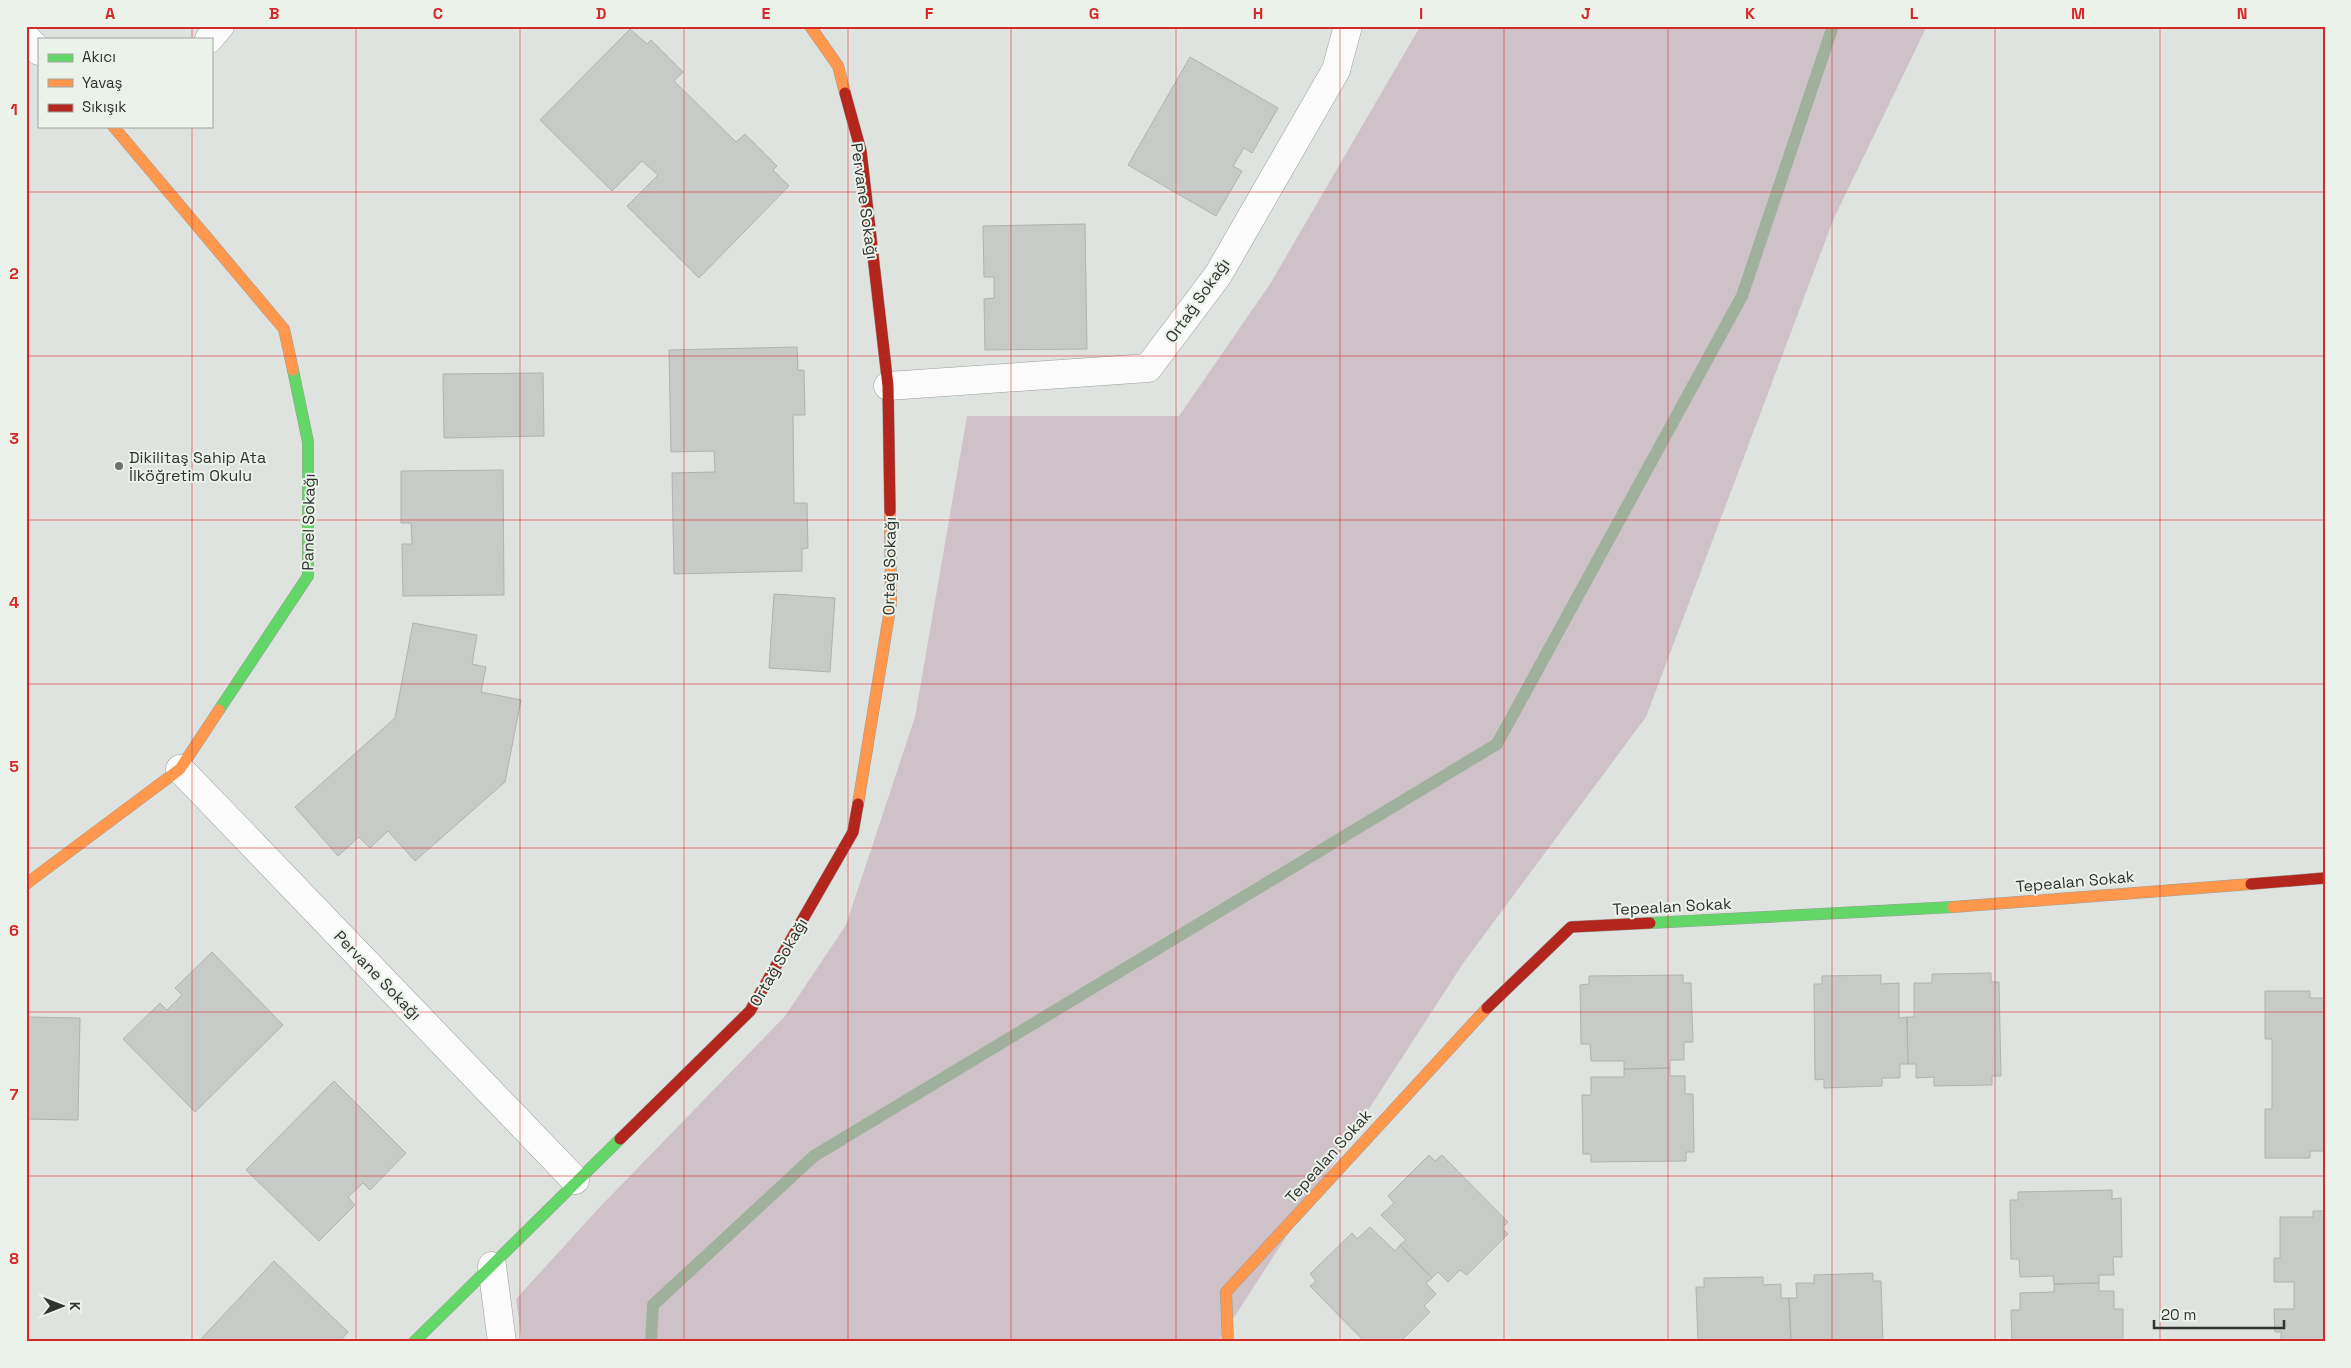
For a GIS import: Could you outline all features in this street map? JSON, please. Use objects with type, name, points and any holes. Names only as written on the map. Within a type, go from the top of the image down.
[{"type":"street","points":[[210,38],[220,26]]},
{"type":"street","name":"Pervane Sokağı","points":[[810,26],[838,66],[860,151],[888,386]]},
{"type":"street","name":"Ortağ Sokağı","points":[[414,1342],[576,1180],[750,1011],[853,832],[891,603],[888,386],[1148,368],[1223,267],[1336,70],[1348,26]]},
{"type":"street","points":[[26,38],[38,50]]},
{"type":"street","name":"Panel Sokağı","points":[[26,884],[180,769],[308,576],[308,442],[284,329],[122,129]]},
{"type":"street","name":"Pervane Sokağı","points":[[180,769],[576,1180]]},
{"type":"street","name":"Tepealan Sokak","points":[[1228,1342],[1226,1292],[1472,1023],[1571,927],[1926,909],[2325,878]]},
{"type":"street","points":[[492,1266],[502,1342]]},
{"type":"shaded area","points":[[1418,26],[1927,26],[1834,218],[1646,717],[1464,962],[1218,1342],[522,1342],[516,1299],[597,1210],[785,1016],[846,925],[915,717],[967,416],[1179,416],[1270,284],[1418,30]]},
{"type":"building","points":[[630,29],[647,44],[651,40],[683,72],[674,81],[736,142],[745,134],[777,166],[773,170],[789,186],[699,278],[627,206],[658,175],[642,161],[612,191],[540,120]]},
{"type":"building","points":[[1190,57],[1278,108],[1252,153],[1244,148],[1233,166],[1242,171],[1216,216],[1128,165]]},
{"type":"building","points":[[1085,224],[1087,349],[985,350],[984,299],[994,298],[994,277],[984,277],[983,226]]},
{"type":"building","points":[[797,347],[798,370],[804,370],[805,415],[793,415],[794,503],[807,503],[808,548],[802,549],[802,571],[674,574],[672,473],[715,472],[714,451],[671,452],[669,350]]},
{"type":"building","points":[[543,373],[544,436],[444,438],[443,374]]},
{"type":"building","points":[[503,470],[504,595],[403,596],[402,544],[412,544],[411,523],[401,523],[401,471]]},
{"type":"building","points":[[774,594],[835,598],[830,672],[769,668]]},
{"type":"building","points":[[413,623],[477,635],[472,664],[486,667],[481,692],[521,700],[505,782],[415,861],[388,831],[370,848],[359,837],[338,856],[295,807],[395,718]]},
{"type":"building","points":[[212,952],[283,1025],[195,1112],[123,1039],[160,1003],[167,1010],[182,995],[175,988]]},
{"type":"building","points":[[1991,973],[1991,982],[1999,982],[2001,1076],[1992,1076],[1992,1085],[1934,1086],[1934,1077],[1916,1078],[1916,1064],[1908,1064],[1907,1017],[1914,1017],[1914,983],[1932,983],[1932,974]]},
{"type":"building","points":[[1683,975],[1683,983],[1691,983],[1693,1042],[1684,1042],[1684,1060],[1670,1060],[1670,1068],[1624,1069],[1624,1061],[1591,1061],[1590,1044],[1581,1044],[1580,985],[1589,984],[1589,976]]},
{"type":"building","points":[[1881,975],[1881,984],[1899,983],[1899,1018],[1907,1017],[1908,1064],[1900,1064],[1900,1078],[1882,1078],[1882,1086],[1824,1088],[1824,1079],[1815,1080],[1814,984],[1822,984],[1822,976]]},
{"type":"building","points":[[2265,991],[2310,991],[2310,998],[2325,998],[2325,1151],[2310,1151],[2310,1158],[2265,1158],[2265,1109],[2272,1109],[2272,1039],[2265,1039]]},
{"type":"building","points":[[28,1017],[80,1018],[78,1120],[26,1119],[26,1026],[28,1027]]},
{"type":"building","points":[[1670,1068],[1670,1076],[1685,1076],[1685,1094],[1693,1094],[1694,1152],[1686,1152],[1686,1161],[1591,1162],[1591,1154],[1583,1154],[1582,1095],[1591,1095],[1591,1077],[1624,1077],[1624,1069]]},
{"type":"building","points":[[334,1081],[406,1153],[370,1190],[363,1183],[348,1197],[355,1205],[319,1241],[246,1170]]},
{"type":"building","points":[[1429,1155],[1435,1161],[1442,1155],[1508,1222],[1502,1228],[1508,1234],[1467,1275],[1460,1270],[1448,1282],[1438,1272],[1432,1278],[1400,1245],[1406,1240],[1381,1215],[1394,1203],[1388,1196]]},
{"type":"building","points":[[2112,1190],[2112,1199],[2121,1198],[2122,1257],[2113,1257],[2114,1275],[2099,1275],[2099,1283],[2054,1284],[2053,1276],[2020,1277],[2019,1259],[2011,1259],[2010,1200],[2018,1200],[2018,1192]]},
{"type":"building","points":[[2313,1211],[2325,1211],[2325,1342],[2281,1342],[2281,1332],[2275,1332],[2274,1309],[2294,1309],[2294,1282],[2274,1282],[2274,1258],[2280,1258],[2280,1217],[2313,1217]]},
{"type":"building","points":[[1370,1227],[1395,1251],[1400,1245],[1432,1278],[1426,1283],[1436,1294],[1424,1306],[1430,1312],[1400,1342],[1365,1342],[1310,1286],[1316,1281],[1310,1274],[1352,1233],[1357,1239]]},
{"type":"building","points":[[274,1261],[348,1332],[339,1342],[198,1342]]},
{"type":"building","points":[[1873,1273],[1873,1281],[1881,1281],[1883,1342],[1791,1342],[1789,1298],[1797,1298],[1796,1283],[1814,1283],[1814,1275]]},
{"type":"building","points":[[1763,1277],[1763,1285],[1781,1284],[1781,1298],[1789,1298],[1791,1342],[1698,1342],[1696,1287],[1704,1287],[1704,1278]]},
{"type":"building","points":[[2099,1283],[2099,1291],[2114,1291],[2114,1309],[2123,1309],[2123,1342],[2012,1342],[2011,1310],[2020,1310],[2020,1293],[2054,1292],[2054,1284]]},
{"type":"waterway","points":[[651,1342],[653,1305],[814,1156],[1497,744],[1742,296],[1833,26]]},
{"type":"traffic: fast","points":[[219,710],[308,576],[308,442],[293,370]]},
{"type":"traffic: fast","points":[[1650,923],[1953,907]]},
{"type":"traffic: fast","points":[[414,1342],[620,1139]]},
{"type":"traffic: slow","points":[[810,26],[838,66],[845,93]]},
{"type":"traffic: slow","points":[[115,128],[284,329],[293,370]]},
{"type":"traffic: slow","points":[[858,804],[891,603],[890,511]]},
{"type":"traffic: slow","points":[[26,884],[180,769],[219,710]]},
{"type":"traffic: slow","points":[[1953,907],[2251,884]]},
{"type":"traffic: slow","points":[[1228,1342],[1226,1292],[1487,1008]]},
{"type":"traffic: jam","points":[[845,93],[861,151],[888,386],[890,511]]},
{"type":"traffic: jam","points":[[620,1139],[750,1011],[853,832],[858,804]]},
{"type":"traffic: jam","points":[[2251,884],[2325,878]]},
{"type":"traffic: jam","points":[[1487,1008],[1571,927],[1650,923]]},
{"type":"place","name":"Dikilitaş Sahip Ata İlköğretim Okulu","points":[[119,466]]}]
